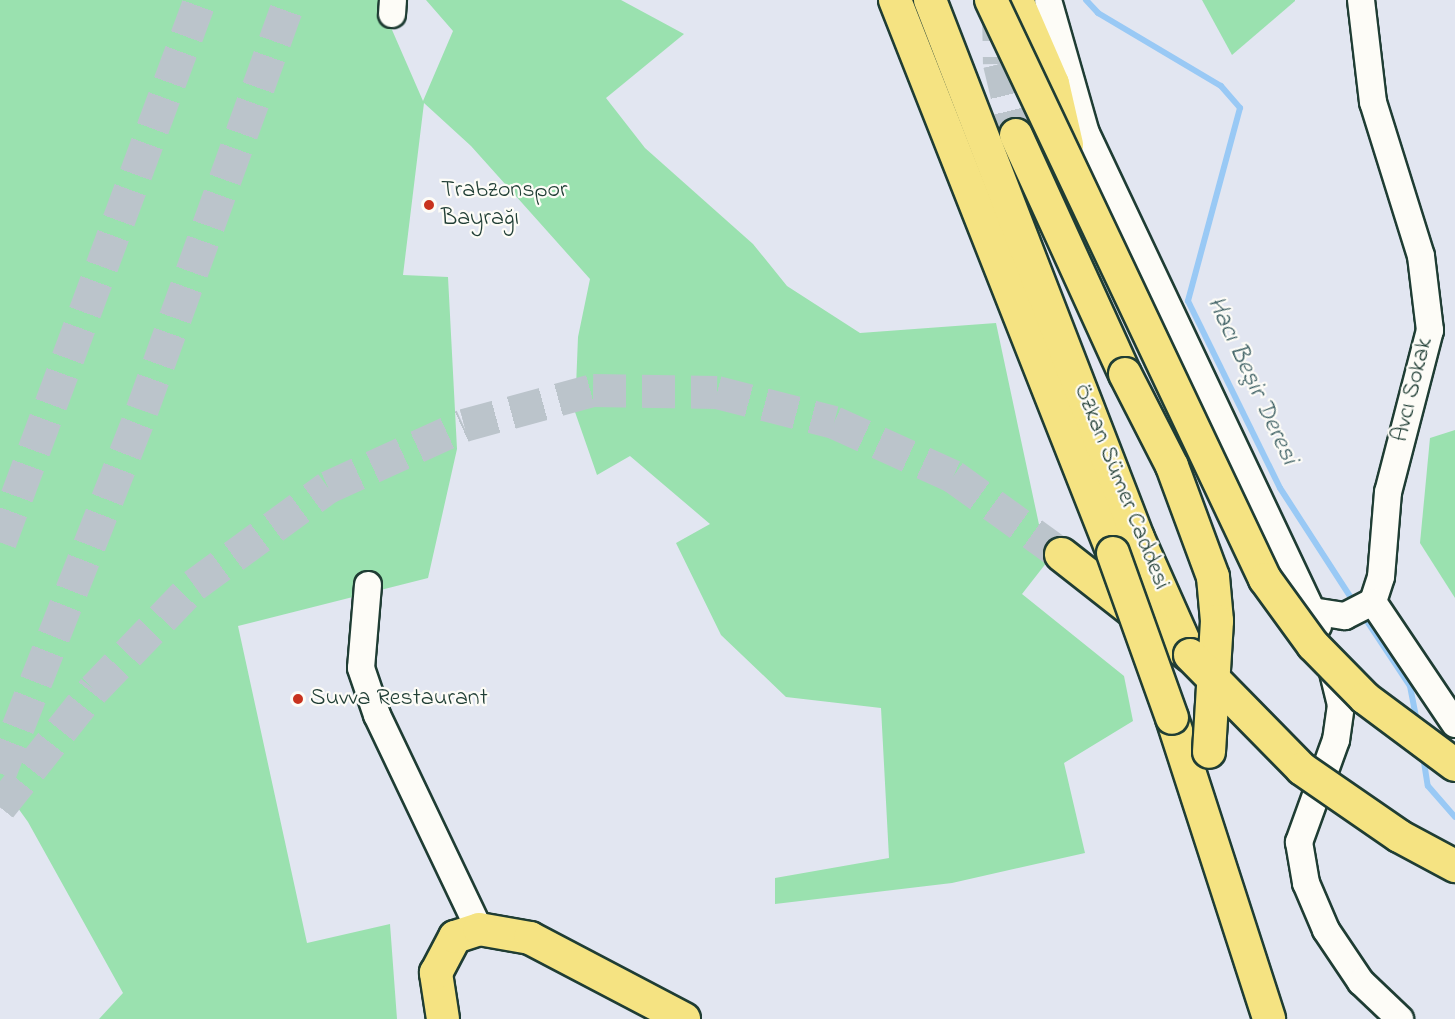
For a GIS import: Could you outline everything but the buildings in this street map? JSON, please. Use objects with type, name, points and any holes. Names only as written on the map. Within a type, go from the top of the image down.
[{"type":"highway","points":[[1016,0],[1052,83],[1072,172]]},
{"type":"highway","points":[[1061,554],[1190,655]]},
{"type":"main road","points":[[894,0],[1113,553],[1172,718],[1220,873],[1269,1019]]},
{"type":"main road","name":"Özkan Sümer Caddesi","points":[[930,0],[1138,538],[1190,655],[1302,770],[1399,836],[1455,866]]},
{"type":"main road","points":[[992,0],[1265,579],[1313,645],[1365,698],[1455,765]]},
{"type":"main road","points":[[1016,135],[1125,374],[1172,466],[1213,577],[1217,621],[1209,752],[1220,873]]},
{"type":"main road","points":[[443,1019],[436,973],[455,937],[478,929],[530,938],[684,1019]]},
{"type":"street","points":[[1048,0],[1086,132],[1312,611],[1341,705],[1336,740],[1299,842],[1306,883],[1326,930],[1361,982],[1400,1019]]},
{"type":"street","name":"Avcı Sokak","points":[[1361,0],[1373,102],[1421,256],[1430,330],[1388,492],[1381,577],[1373,602]]},
{"type":"street","points":[[368,585],[361,668],[377,715],[478,929]]},
{"type":"street","points":[[1312,611],[1345,616],[1373,602],[1455,724]]},
{"type":"green space","points":[[0,0],[379,0],[423,101],[453,31],[426,0],[621,0],[684,34],[606,98],[645,148],[753,244],[787,286],[860,333],[996,323],[1047,562],[1022,594],[1124,676],[1133,721],[1064,763],[1085,853],[952,883],[775,904],[775,878],[889,858],[881,708],[786,697],[721,635],[676,543],[710,524],[630,456],[597,475],[575,412],[578,337],[590,279],[471,146],[424,103],[403,275],[448,277],[457,449],[428,578],[238,626],[307,943],[390,924],[397,1019],[99,1019],[123,993],[28,822],[0,783]]},
{"type":"green space","points":[[1202,0],[1295,0],[1295,1],[1232,55]]},
{"type":"green space","points":[[1455,430],[1455,598],[1420,543],[1430,438]]},
{"type":"waterway","name":"Hacı Beşir Deresi","points":[[1086,0],[1098,13],[1221,86],[1240,108],[1188,301],[1280,488],[1355,604]]},
{"type":"waterway","name":"Hacı Beşir Deresi","points":[[1363,615],[1410,686],[1417,722]]},
{"type":"waterway","name":"Hacı Beşir Deresi","points":[[1423,756],[1428,786],[1455,817]]},
{"type":"tunnel","points":[[0,542],[200,0]]},
{"type":"tunnel","points":[[0,773],[142,410],[290,0]]},
{"type":"tunnel","points":[[998,9],[999,64],[1016,135]]},
{"type":"tunnel","points":[[0,807],[94,689],[194,585],[328,487],[464,425],[593,390],[717,392],[834,422],[953,476],[1061,554]]},
{"type":"place","name":"Trabzonspor Bayrağı","points":[[429,205]]},
{"type":"place","name":"Suvva Restaurant","points":[[298,699]]}]
